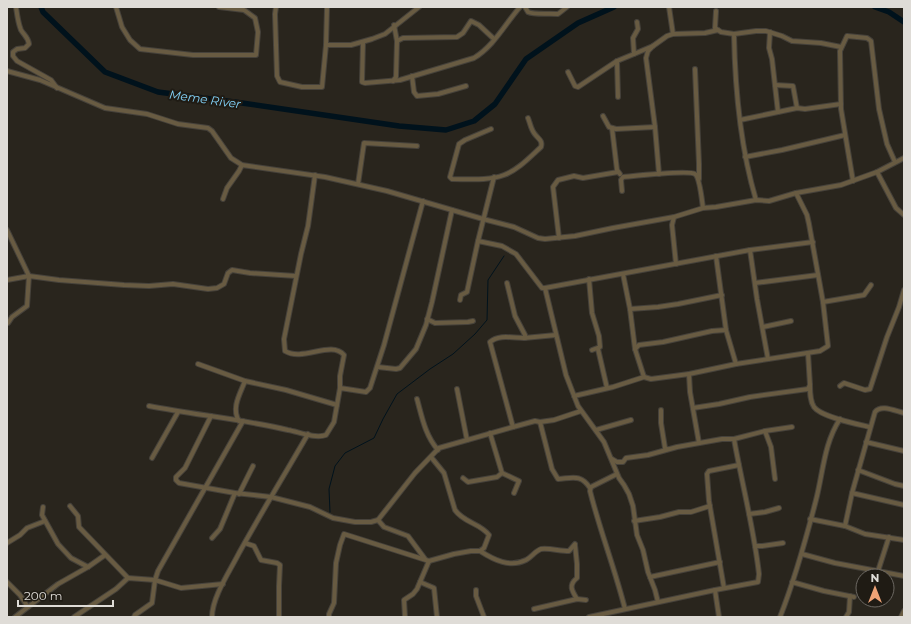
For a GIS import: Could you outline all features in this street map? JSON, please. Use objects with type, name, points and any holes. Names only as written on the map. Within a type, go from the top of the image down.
[{"type":"street","points":[[16,7],[19,23],[22,31],[28,38],[28,44],[25,48],[17,49],[13,52],[12,56],[17,61],[51,80],[57,88]]},
{"type":"street","points":[[116,7],[122,27],[130,40],[140,48],[193,55],[256,54],[258,32],[255,18],[244,10],[219,7]]},
{"type":"street","points":[[276,7],[277,76],[280,82],[302,87],[322,87],[326,45],[327,7]]},
{"type":"street","points":[[326,45],[351,45],[385,34],[394,25],[419,7]]},
{"type":"street","points":[[363,42],[362,82],[392,81],[398,78],[412,76],[474,58],[487,48],[520,7]]},
{"type":"street","points":[[525,7],[528,12],[534,14],[558,14],[567,7]]},
{"type":"street","points":[[669,7],[673,34]]},
{"type":"street","points":[[716,11],[715,28],[721,32],[734,34],[756,31],[770,32],[792,41],[821,43],[841,47]]},
{"type":"street","points":[[397,41],[403,38],[457,37],[463,33],[471,21],[480,25],[494,39]]},
{"type":"street","points":[[634,54],[633,38],[638,29],[637,22]]},
{"type":"street","points":[[394,25],[397,41],[398,78]]},
{"type":"street","points":[[659,174],[655,127],[646,58],[648,51],[667,36],[673,34],[705,33],[718,30]]},
{"type":"street","points":[[770,32],[769,48],[772,59],[778,112]]},
{"type":"street","points":[[734,34],[740,120],[748,173],[756,200]]},
{"type":"street","points":[[853,181],[841,104],[840,51],[847,36],[867,38],[872,41],[879,109],[887,144],[895,162]]},
{"type":"street","points":[[568,72],[575,86],[578,87],[617,62],[653,46]]},
{"type":"street","points":[[617,62],[618,97]]},
{"type":"street","points":[[695,69],[699,179],[704,208]]},
{"type":"street","points":[[7,71],[40,80],[109,109],[147,114],[178,124],[208,128],[212,131],[231,158],[242,165],[315,175],[358,184],[483,219],[514,226],[542,239],[559,238],[674,217],[704,208],[756,200],[769,201],[853,181],[877,172],[904,158]]},
{"type":"street","points":[[412,76],[414,92],[417,96],[438,94],[466,86]]},
{"type":"street","points":[[775,85],[793,86],[797,108]]},
{"type":"street","points":[[740,120],[797,108],[816,108],[841,104]]},
{"type":"street","points":[[603,116],[607,124],[616,129],[655,127]]},
{"type":"street","points":[[492,129],[459,144],[450,177],[452,180],[472,180],[505,175],[542,147],[542,142],[534,134],[528,118]]},
{"type":"street","points":[[612,128],[617,170],[623,177],[691,173],[695,174],[699,179]]},
{"type":"street","points":[[745,157],[845,135]]},
{"type":"street","points":[[358,184],[364,143],[417,146]]},
{"type":"street","points":[[223,199],[227,188],[242,165]]},
{"type":"street","points":[[559,238],[553,187],[558,180],[574,176],[583,178],[618,172]]},
{"type":"street","points":[[877,172],[896,208],[904,216]]},
{"type":"street","points":[[149,406],[178,412],[241,421],[315,436],[326,436],[334,422],[344,355],[341,351],[336,349],[329,349],[309,354],[291,355],[285,351],[284,339],[296,276],[308,226],[315,175]]},
{"type":"street","points":[[460,300],[461,295],[468,292],[478,241],[494,177]]},
{"type":"street","points":[[622,191],[623,177]]},
{"type":"street","points":[[574,396],[619,386],[644,377],[651,379],[689,374],[736,364],[823,350],[828,346],[823,302],[813,242],[807,215],[796,194]]},
{"type":"street","points":[[340,388],[367,391],[370,388],[378,367],[423,201]]},
{"type":"street","points":[[378,367],[400,368],[416,349],[432,302],[452,210]]},
{"type":"street","points":[[674,217],[672,225],[676,264]]},
{"type":"street","points":[[7,230],[29,276],[27,306],[7,324]]},
{"type":"street","points":[[478,241],[502,246],[516,254],[542,288],[750,250],[813,242]]},
{"type":"street","points":[[750,250],[768,359]]},
{"type":"street","points":[[716,256],[726,330],[736,364]]},
{"type":"street","points":[[7,280],[29,276],[58,280],[124,285],[149,286],[173,284],[208,289],[217,288],[224,284],[228,273],[232,270],[250,273],[296,276]]},
{"type":"street","points":[[623,274],[630,308],[635,349],[644,377]]},
{"type":"street","points":[[755,283],[818,275]]},
{"type":"street","points":[[589,280],[592,313],[600,342],[600,347],[598,349],[607,388]]},
{"type":"street","points":[[507,283],[515,316],[525,335],[525,338]]},
{"type":"street","points":[[823,302],[864,295],[871,285]]},
{"type":"street","points":[[545,288],[566,375],[578,406],[604,442],[617,474],[631,500],[637,535],[643,550],[648,572],[658,602]]},
{"type":"street","points":[[840,386],[844,383],[866,390],[870,389],[887,337],[902,308],[904,290]]},
{"type":"street","points":[[630,308],[658,307],[722,295]]},
{"type":"street","points":[[427,320],[435,323],[473,321]]},
{"type":"street","points":[[763,327],[791,321]]},
{"type":"street","points":[[634,342],[639,345],[664,342],[676,338],[712,331],[726,330]]},
{"type":"street","points":[[512,427],[490,342],[497,338],[525,338],[556,334]]},
{"type":"street","points":[[635,349],[639,345]]},
{"type":"street","points":[[592,350],[598,349]]},
{"type":"street","points":[[808,353],[811,400],[814,406],[818,410],[840,419],[870,427]]},
{"type":"street","points":[[198,364],[245,382],[286,390],[337,406]]},
{"type":"street","points":[[689,374],[699,444]]},
{"type":"street","points":[[241,421],[236,417],[235,409],[245,382]]},
{"type":"street","points":[[693,408],[719,404],[750,396],[808,389],[810,385]]},
{"type":"street","points":[[457,389],[467,440]]},
{"type":"street","points":[[417,399],[425,429],[431,442],[438,450]]},
{"type":"street","points":[[845,526],[858,470],[875,412],[879,408],[904,413]]},
{"type":"street","points":[[662,410],[661,422],[663,441],[665,448],[667,449]]},
{"type":"street","points":[[211,416],[184,468],[176,477],[176,480],[179,483],[237,494],[270,497],[310,507],[333,518],[355,522],[371,522],[378,520],[415,473],[438,450],[512,427],[535,421],[540,422],[554,420],[581,411]]},
{"type":"street","points":[[152,458],[178,412]]},
{"type":"street","points":[[780,617],[802,554],[810,519],[816,501],[825,454],[835,426],[840,419]]},
{"type":"street","points":[[596,430],[631,420]]},
{"type":"street","points":[[134,617],[152,603],[155,580],[158,571],[241,421]]},
{"type":"street","points":[[540,422],[552,469],[558,479],[582,479],[590,488],[601,532],[625,609]]},
{"type":"street","points":[[612,459],[617,462],[623,462],[626,458],[648,455],[667,449],[722,439],[734,439],[792,426]]},
{"type":"street","points":[[765,431],[771,448],[775,479]]},
{"type":"street","points":[[212,617],[214,605],[223,584],[270,497],[308,434]]},
{"type":"street","points":[[490,434],[502,473],[519,481],[514,493]]},
{"type":"street","points":[[589,617],[616,610],[758,582],[759,574],[755,546],[734,439]]},
{"type":"street","points":[[866,442],[904,451]]},
{"type":"street","points":[[431,457],[444,473],[455,510],[459,516],[475,523],[490,535],[484,548],[480,551]]},
{"type":"street","points":[[615,468],[620,461]]},
{"type":"street","points":[[724,588],[710,506],[707,474],[709,471],[739,465]]},
{"type":"street","points":[[212,538],[220,529],[253,466]]},
{"type":"street","points":[[858,470],[904,486]]},
{"type":"street","points":[[463,478],[468,482],[497,477],[502,473]]},
{"type":"street","points":[[590,488],[617,474]]},
{"type":"street","points":[[852,493],[904,505]]},
{"type":"street","points":[[70,506],[78,516],[79,527],[128,578],[155,580],[181,588],[223,584]]},
{"type":"street","points":[[634,521],[679,512],[691,512],[710,506]]},
{"type":"street","points":[[43,507],[42,515],[58,544],[71,558],[88,567]]},
{"type":"street","points":[[749,514],[779,508]]},
{"type":"street","points":[[810,519],[845,526],[865,534],[904,540]]},
{"type":"street","points":[[378,520],[384,527],[408,536],[427,560]]},
{"type":"street","points":[[7,543],[20,535],[27,528],[45,521]]},
{"type":"street","points":[[329,617],[334,603],[336,563],[344,534],[427,560],[471,551],[480,551],[495,560],[506,563],[518,563],[532,557],[535,552],[541,549],[569,551],[574,544],[578,572],[577,578],[571,584],[572,590],[577,599]]},
{"type":"street","points":[[879,568],[889,537]]},
{"type":"street","points":[[245,543],[254,546],[261,560],[280,565],[280,617]]},
{"type":"street","points":[[755,546],[784,543]]},
{"type":"street","points":[[802,554],[835,563],[862,568]]},
{"type":"street","points":[[15,617],[22,615],[28,607],[58,584],[88,567],[105,555]]},
{"type":"street","points":[[405,617],[404,600],[413,594],[420,582],[427,560]]},
{"type":"street","points":[[650,577],[720,562]]},
{"type":"street","points":[[74,617],[116,589],[128,578]]},
{"type":"street","points":[[7,582],[20,594],[28,607]]},
{"type":"street","points":[[420,582],[434,588],[437,617]]},
{"type":"street","points":[[792,582],[852,597],[846,617]]},
{"type":"street","points":[[476,590],[476,596],[484,617]]},
{"type":"street","points":[[715,590],[718,617]]},
{"type":"street","points":[[534,609],[577,599],[586,600]]},
{"type":"street","points":[[616,610],[617,617]]},
{"type":"street","points":[[901,617],[904,610]]},
{"type":"waterway","name":"Meme River","points":[[41,7],[43,12],[105,72],[158,92],[399,126],[446,130],[474,121],[495,104],[526,59],[578,23],[614,7]]},
{"type":"waterway","points":[[875,7],[889,12],[904,22]]},
{"type":"waterway","points":[[330,512],[329,489],[335,466],[345,453],[374,438],[397,394],[453,354],[475,334],[487,320],[488,280],[504,256]]}]
